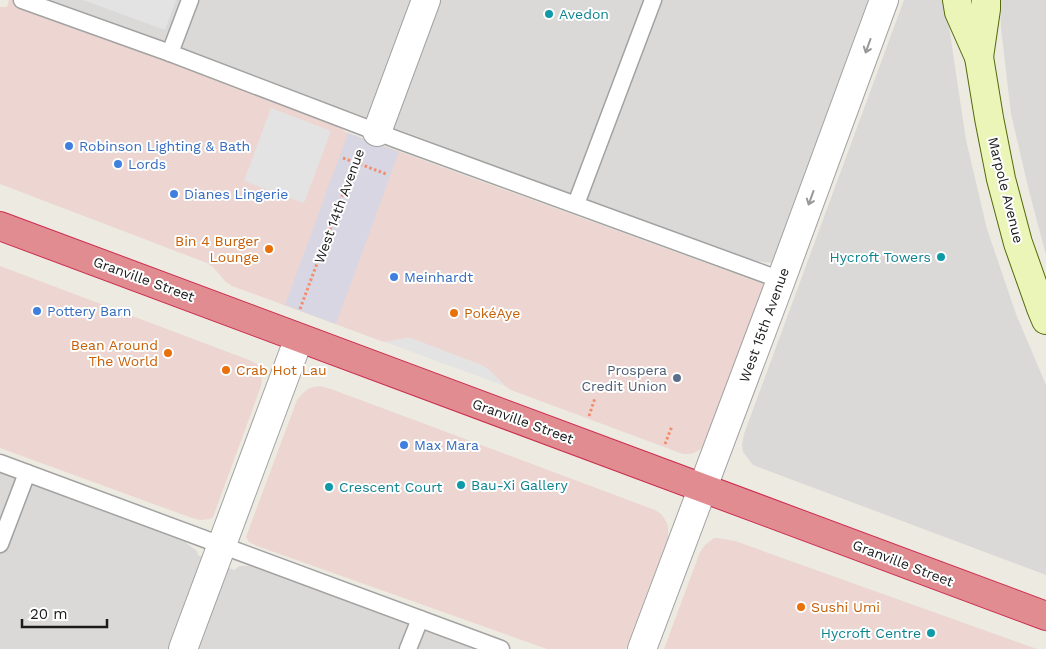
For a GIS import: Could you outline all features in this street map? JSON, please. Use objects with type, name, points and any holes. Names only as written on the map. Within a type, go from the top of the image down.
[{"type":"highway","name":"Granville Street","points":[[0,226],[1046,616]]},
{"type":"street","points":[[377,132],[426,0]]},
{"type":"street","name":"West 15th Avenue","points":[[642,649],[884,0]]},
{"type":"street","name":"Marpole Avenue","points":[[958,0],[959,12],[979,57],[1001,179],[1018,244],[1046,320]]},
{"type":"street","name":"Marpole Avenue","points":[[979,57],[986,0]]},
{"type":"street","points":[[183,649],[299,338]]},
{"type":"lane","points":[[22,0],[781,280]]},
{"type":"lane","points":[[170,53],[190,0]]},
{"type":"lane","points":[[576,204],[653,0]]},
{"type":"lane","points":[[0,462],[501,649]]},
{"type":"lane","points":[[0,544],[27,473]]},
{"type":"lane","points":[[408,649],[420,619]]},
{"type":"path","name":"West 14th Avenue","points":[[302,306],[364,139],[377,132]]},
{"type":"path","points":[[343,158],[351,161]]},
{"type":"path","points":[[360,164],[386,174]]},
{"type":"path","points":[[589,416],[595,398]]},
{"type":"path","points":[[665,444],[672,426]]},
{"type":"shaded area","points":[[9,0],[22,0],[346,120],[343,131],[766,285],[702,448],[691,454],[683,454],[511,390],[481,365],[413,339],[381,341],[232,286],[207,263],[0,184],[0,7],[7,7]]},
{"type":"shaded area","points":[[22,0],[868,0],[772,263],[754,261],[349,111],[346,120]]},
{"type":"shaded area","points":[[83,0],[176,0],[165,30]]},
{"type":"shaded area","points":[[904,0],[945,0],[966,140],[987,229],[1016,314],[1046,385],[1046,575],[753,465],[743,452],[744,434]]},
{"type":"shaded area","points":[[1000,0],[1046,0],[1046,255],[1011,114],[1001,28]]},
{"type":"shaded area","points":[[271,108],[331,131],[304,203],[244,181]]},
{"type":"shaded area","points":[[348,133],[399,152],[336,324],[285,305]]},
{"type":"shaded area","points":[[0,266],[257,364],[261,370],[261,386],[213,517],[200,520],[192,518],[0,448]]},
{"type":"shaded area","points":[[407,338],[481,365],[488,369],[505,386],[385,342]]},
{"type":"shaded area","points":[[320,386],[655,510],[661,514],[668,526],[668,538],[626,649],[547,649],[249,542],[246,537],[297,400],[308,389]]},
{"type":"shaded area","points":[[0,472],[185,542],[197,551],[198,555],[234,570],[239,566],[249,566],[475,649],[0,649]]},
{"type":"shaded area","points":[[714,538],[735,541],[1037,649],[664,649],[700,552]]},
{"type":"place","name":"Avedon","points":[[549,14]]},
{"type":"place","name":"Robinson Lighting & Bath","points":[[69,146]]},
{"type":"place","name":"Lords","points":[[118,164]]},
{"type":"place","name":"Dianes Lingerie","points":[[174,194]]},
{"type":"place","name":"Bin 4 Burger Lounge","points":[[269,249]]},
{"type":"place","name":"Hycroft Towers","points":[[941,257]]},
{"type":"place","name":"Meinhardt","points":[[394,277]]},
{"type":"place","name":"Pottery Barn","points":[[37,311]]},
{"type":"place","name":"PokéAye","points":[[454,313]]},
{"type":"place","name":"Bean Around The World","points":[[168,353]]},
{"type":"place","name":"Crab Hot Lau","points":[[226,370]]},
{"type":"place","name":"Prospera Credit Union","points":[[677,378]]},
{"type":"place","name":"Max Mara","points":[[404,445]]},
{"type":"place","name":"Bau-Xi Gallery","points":[[461,485]]},
{"type":"place","name":"Crescent Court","points":[[329,487]]},
{"type":"place","name":"Sushi Umi","points":[[801,607]]},
{"type":"place","name":"Hycroft Centre","points":[[931,633]]}]
